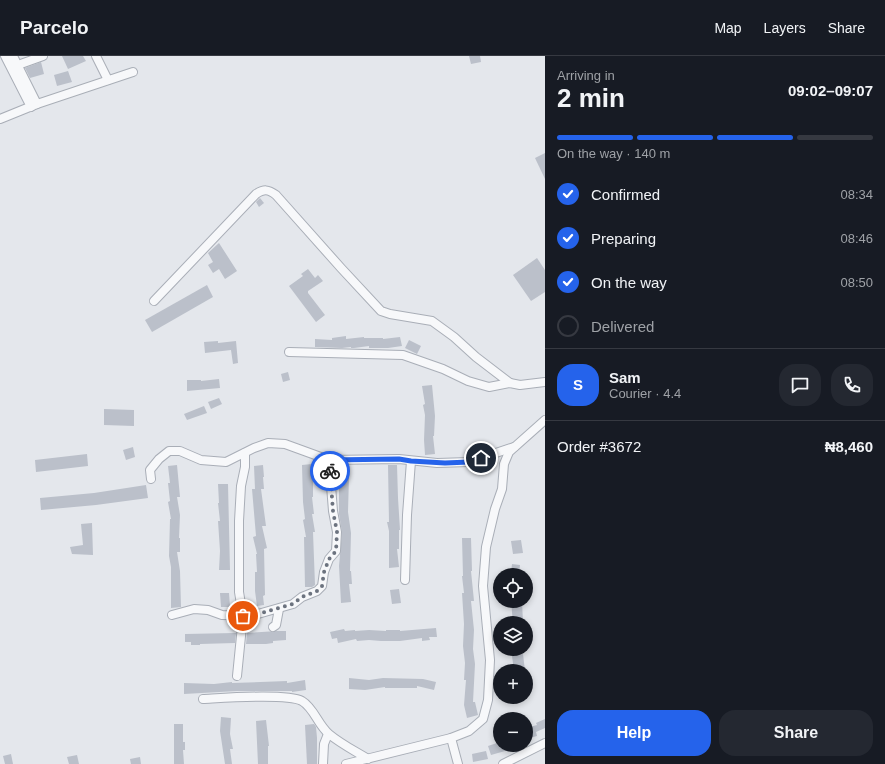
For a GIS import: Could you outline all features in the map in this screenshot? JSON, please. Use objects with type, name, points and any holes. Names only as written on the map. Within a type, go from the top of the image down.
[{"type":"street","points":[[5,56],[34,106]]},
{"type":"street","points":[[13,56],[34,106]]},
{"type":"street","points":[[18,65],[43,56]]},
{"type":"street","points":[[96,56],[108,80]]},
{"type":"street","points":[[0,118],[133,72]]},
{"type":"street","points":[[154,301],[256,194],[262,190],[269,190],[276,194],[381,311],[390,314],[432,321],[510,383]]},
{"type":"street","points":[[289,352],[403,355],[443,369],[468,381],[489,387],[510,383],[525,385],[545,382]]},
{"type":"street","points":[[346,764],[451,738],[469,731],[483,719],[488,700],[490,660],[484,586],[486,547],[495,509],[502,490],[504,464],[509,452],[545,420]]},
{"type":"street","points":[[151,479],[150,470],[159,459],[169,451],[180,451],[201,460],[226,462],[268,443],[285,444],[329,460],[399,459],[436,463],[469,462],[517,446]]},
{"type":"street","points":[[238,676],[243,616],[239,592],[240,486],[245,467],[245,453]]},
{"type":"street","points":[[172,615],[194,609],[208,610],[222,615],[251,616],[293,604],[302,597],[317,591],[322,586],[324,572],[329,559],[336,551],[337,532],[333,511],[329,460]]},
{"type":"street","points":[[405,580],[407,515],[411,461]]},
{"type":"street","points":[[273,627],[276,625],[279,609]]},
{"type":"street","points":[[203,699],[275,697],[292,698],[302,701],[310,708],[328,734],[368,759]]},
{"type":"street","points":[[323,764],[324,744],[328,734]]},
{"type":"street","points":[[451,738],[458,764]]},
{"type":"street","points":[[502,764],[545,743]]},
{"type":"building","points":[[62,56],[83,56],[86,61],[68,69]]},
{"type":"building","points":[[469,56],[480,56],[481,62],[471,64]]},
{"type":"building","points":[[41,62],[44,74],[30,78],[25,68]]},
{"type":"building","points":[[68,71],[72,82],[57,86],[54,75]]},
{"type":"building","points":[[545,153],[545,179],[535,158]]},
{"type":"building","points":[[260,198],[264,203],[259,207],[256,202]]},
{"type":"building","points":[[219,243],[237,271],[225,279],[219,269],[213,273],[208,265],[213,262],[208,253]]},
{"type":"building","points":[[537,258],[545,270],[545,292],[531,301],[513,275]]},
{"type":"building","points":[[308,269],[315,278],[318,275],[323,281],[308,291],[325,315],[316,322],[289,286],[303,276],[301,274]]},
{"type":"building","points":[[207,285],[213,297],[152,332],[145,320]]},
{"type":"building","points":[[346,336],[346,339],[364,337],[383,339],[400,337],[402,346],[388,348],[369,348],[369,346],[354,348],[315,347],[315,339],[332,340],[332,338]]},
{"type":"building","points":[[409,340],[421,346],[417,354],[405,348]]},
{"type":"building","points":[[218,341],[218,343],[236,341],[238,363],[233,364],[231,350],[205,353],[204,342]]},
{"type":"building","points":[[288,372],[290,380],[283,382],[281,374]]},
{"type":"building","points":[[219,379],[220,388],[187,391],[187,380],[201,381]]},
{"type":"building","points":[[432,385],[435,416],[433,436],[435,454],[425,455],[425,415],[423,405],[425,404],[422,386]]},
{"type":"building","points":[[219,398],[222,404],[211,409],[208,402]]},
{"type":"building","points":[[204,406],[207,413],[187,420],[184,414]]},
{"type":"building","points":[[104,409],[134,410],[134,426],[104,425]]},
{"type":"building","points":[[133,447],[135,457],[126,460],[123,450]]},
{"type":"building","points":[[87,454],[88,466],[36,472],[35,460]]},
{"type":"building","points":[[312,464],[312,497],[314,514],[312,514],[315,532],[313,532],[315,585],[312,587],[305,587],[304,537],[306,537],[303,520],[305,519],[302,465]]},
{"type":"building","points":[[177,465],[180,497],[177,497],[180,515],[180,552],[177,552],[180,571],[181,607],[171,608],[171,567],[169,556],[171,519],[168,502],[170,501],[168,483],[170,483],[168,466]]},
{"type":"building","points":[[263,465],[264,489],[261,489],[266,526],[262,526],[267,548],[264,549],[265,595],[263,596],[264,605],[257,606],[255,572],[257,572],[257,554],[253,537],[256,536],[252,489],[255,489],[254,466]]},
{"type":"building","points":[[338,465],[347,465],[349,477],[348,512],[351,533],[350,571],[352,584],[349,584],[351,602],[341,603],[339,566],[342,532],[339,514],[339,480],[341,480]]},
{"type":"building","points":[[388,465],[397,465],[400,530],[399,549],[397,549],[399,567],[389,568],[389,531],[387,522],[389,522]]},
{"type":"building","points":[[218,484],[228,484],[230,570],[219,570],[220,551],[218,521],[220,521]]},
{"type":"building","points":[[146,485],[148,498],[41,510],[40,498],[94,493]]},
{"type":"building","points":[[92,523],[93,555],[72,554],[70,547],[83,545],[81,524]]},
{"type":"building","points":[[462,538],[471,538],[471,571],[474,601],[471,601],[475,664],[473,702],[475,702],[478,715],[467,718],[464,705],[466,680],[464,680],[465,663],[463,646],[464,624],[462,593],[464,593],[462,576]]},
{"type":"building","points":[[521,540],[523,553],[513,554],[511,541]]},
{"type":"building","points":[[512,564],[520,565],[520,568],[512,568]]},
{"type":"building","points":[[399,589],[401,603],[392,604],[390,590]]},
{"type":"building","points":[[220,593],[229,593],[230,607],[221,607]]},
{"type":"building","points":[[512,608],[522,608],[523,616],[512,616]]},
{"type":"building","points":[[436,628],[437,637],[429,637],[430,640],[422,641],[422,638],[400,641],[357,641],[356,639],[338,643],[337,638],[332,639],[330,632],[344,629],[345,631],[400,631]]},
{"type":"building","points":[[286,631],[286,640],[273,641],[273,643],[266,644],[246,644],[247,633]]},
{"type":"building","points":[[236,633],[235,643],[191,645],[191,642],[185,642],[185,634]]},
{"type":"building","points":[[512,656],[523,656],[524,664],[513,664]]},
{"type":"building","points":[[349,678],[369,680],[383,678],[423,679],[436,682],[434,690],[417,686],[417,688],[385,687],[365,690],[349,689]]},
{"type":"building","points":[[305,680],[306,690],[292,692],[237,691],[184,694],[184,683],[214,684],[232,682],[287,681],[287,683]]},
{"type":"building","points":[[221,717],[231,718],[230,734],[233,749],[230,749],[232,764],[225,764],[220,731]]},
{"type":"building","points":[[545,719],[545,728],[536,732],[537,736],[533,737],[533,726],[537,725],[536,723]]},
{"type":"building","points":[[266,720],[269,746],[268,764],[258,764],[256,721]]},
{"type":"building","points":[[174,724],[183,724],[183,742],[185,742],[185,750],[183,750],[184,764],[174,764]]},
{"type":"building","points":[[314,724],[316,727],[317,738],[317,764],[307,764],[305,725]]},
{"type":"building","points":[[493,744],[493,752],[502,752],[491,755],[488,746]]},
{"type":"building","points":[[486,751],[488,759],[473,762],[472,754]]},
{"type":"building","points":[[11,754],[13,764],[5,764],[3,756]]},
{"type":"building","points":[[77,755],[79,764],[69,764],[67,757]]},
{"type":"building","points":[[140,757],[141,764],[131,764],[130,759]]},
{"type":"way so far","points":[[243,616],[251,616],[293,604],[302,597],[317,591],[322,586],[324,572],[329,559],[336,551],[337,532],[333,511],[330,471]]},
{"type":"route","points":[[330,471],[329,460],[399,459],[445,463],[469,462],[481,458]]}]
